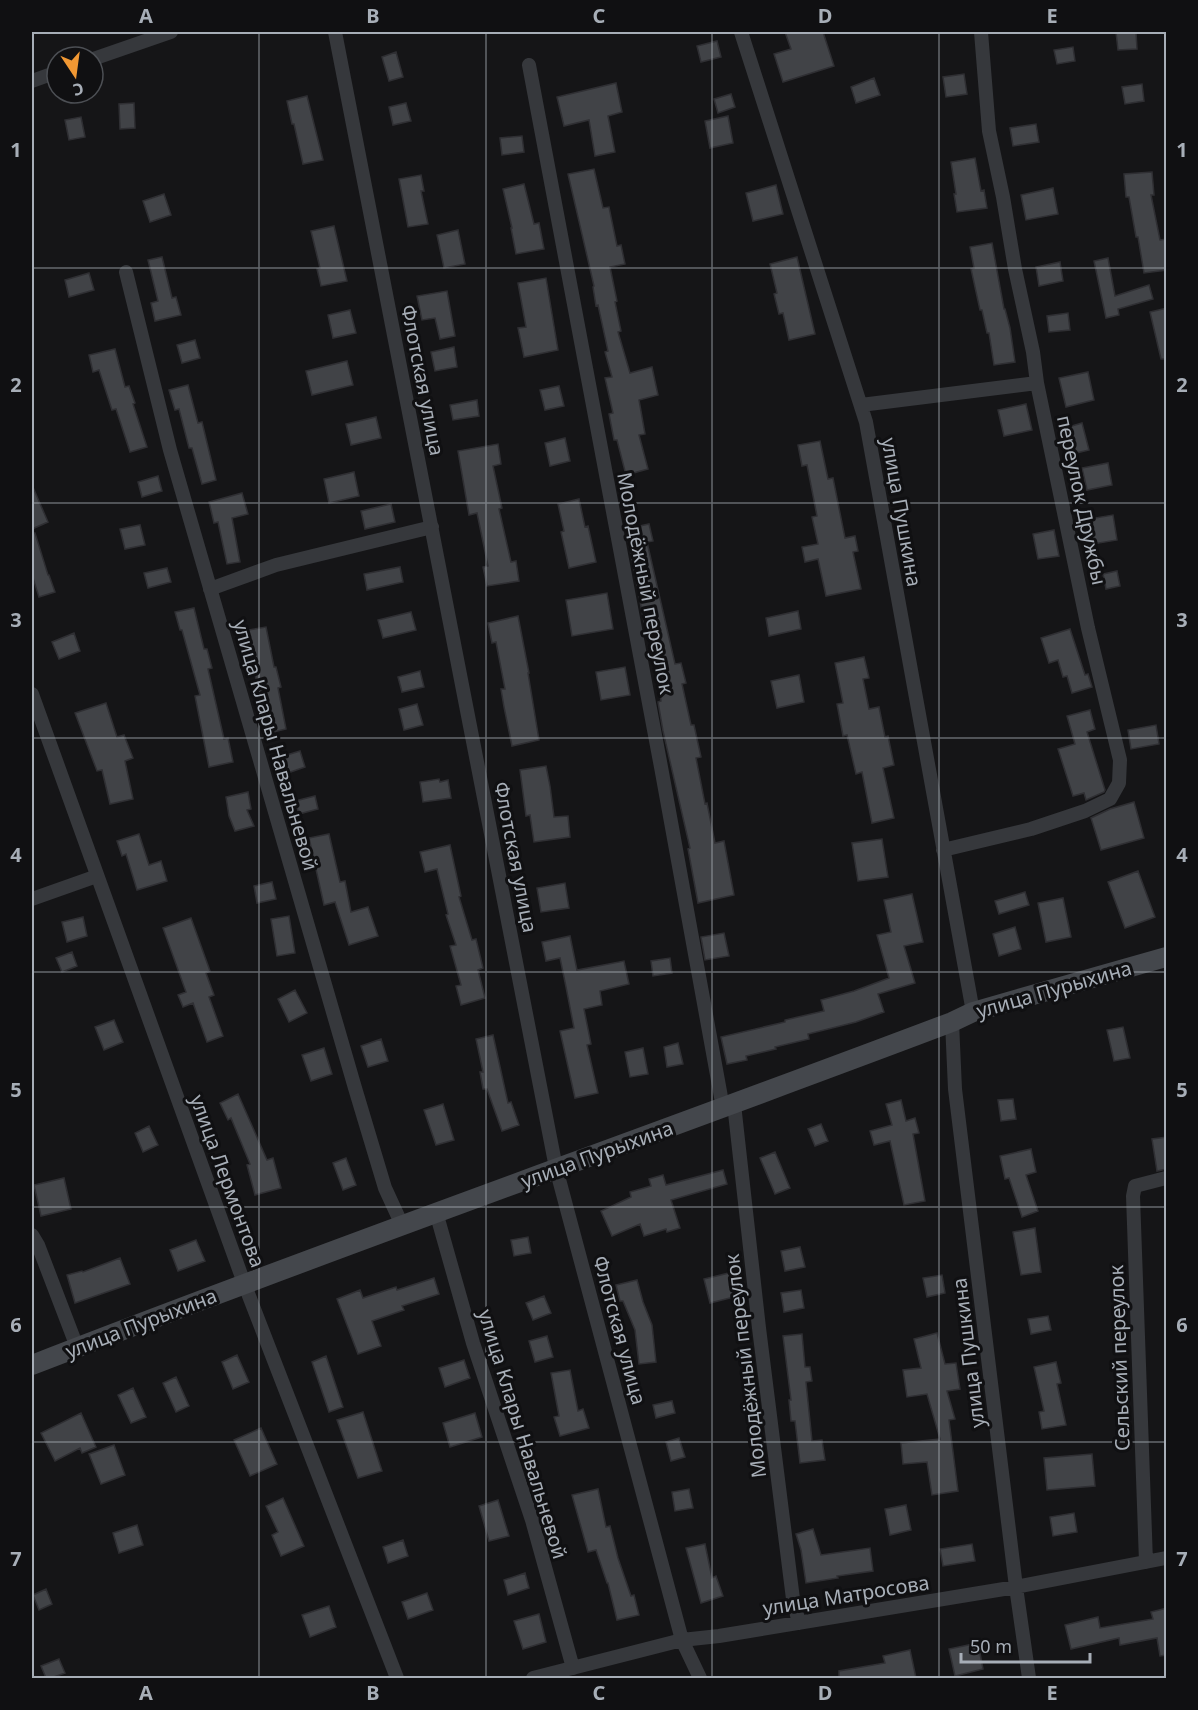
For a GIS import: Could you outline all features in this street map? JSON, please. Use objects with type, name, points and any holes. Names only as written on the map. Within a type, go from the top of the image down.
[{"type":"street","points":[[105,55],[171,32]]},
{"type":"street","name":"Флотская улица","points":[[335,32],[556,1168],[682,1640],[700,1678]]},
{"type":"street","name":"улица Пушкина","points":[[741,32],[866,422],[973,1012]]},
{"type":"street","name":"переулок Дружбы","points":[[943,850],[1031,829],[1084,811],[1110,799],[1119,783],[1120,760],[1088,628],[988,130],[981,32]]},
{"type":"street","name":"Молодёжный переулок","points":[[529,65],[616,534],[728,1106],[793,1599],[799,1623]]},
{"type":"street","name":"улица Клары Навальневой","points":[[126,272],[170,450],[210,589],[365,1122],[385,1188],[402,1225]]},
{"type":"street","points":[[861,405],[1037,383]]},
{"type":"street","points":[[210,589],[276,565],[432,527]]},
{"type":"street","name":"улица Лермонтова","points":[[32,694],[244,1283],[397,1678]]},
{"type":"street","points":[[32,900],[97,876]]},
{"type":"street","name":"улица Пурыхина","points":[[32,1365],[244,1283],[728,1106],[952,1022],[973,1012],[1167,957]]},
{"type":"street","name":"улица Пушкина","points":[[952,1022],[955,1089],[1029,1678]]},
{"type":"street","name":"Сельский переулок","points":[[1146,1562],[1133,1196],[1135,1186],[1167,1178]]},
{"type":"street","name":"улица Клары Навальневой","points":[[436,1212],[473,1343],[532,1520],[573,1668]]},
{"type":"street","points":[[32,1235],[38,1245],[77,1347]]},
{"type":"street","name":"улица Матросова","points":[[533,1678],[682,1640],[1016,1587],[1167,1558]]},
{"type":"building","points":[[785,32],[823,32],[834,66],[783,82],[774,54],[791,49]]},
{"type":"building","points":[[1116,32],[1136,32],[1137,49],[1118,50]]},
{"type":"building","points":[[717,41],[721,57],[701,62],[697,46]]},
{"type":"building","points":[[1073,47],[1075,61],[1057,64],[1054,50]]},
{"type":"building","points":[[396,52],[403,77],[389,81],[382,57]]},
{"type":"building","points":[[964,74],[967,94],[946,97],[943,77]]},
{"type":"building","points":[[874,78],[880,95],[856,103],[851,87]]},
{"type":"building","points":[[616,83],[622,112],[608,116],[615,152],[595,156],[589,120],[564,126],[557,97]]},
{"type":"building","points":[[1142,84],[1144,101],[1125,104],[1122,87]]},
{"type":"building","points":[[731,94],[735,107],[718,113],[714,99]]},
{"type":"building","points":[[307,96],[323,160],[303,164],[287,101]]},
{"type":"building","points":[[134,103],[135,128],[120,129],[119,104]]},
{"type":"building","points":[[406,103],[411,121],[393,125],[389,107]]},
{"type":"building","points":[[728,116],[733,143],[710,148],[705,121]]},
{"type":"building","points":[[81,117],[85,137],[69,140],[65,120]]},
{"type":"building","points":[[1036,124],[1039,142],[1013,146],[1010,128]]},
{"type":"building","points":[[522,136],[524,152],[502,155],[500,138]]},
{"type":"building","points":[[975,158],[981,191],[984,190],[987,208],[957,212],[951,162]]},
{"type":"building","points":[[594,169],[603,208],[609,207],[617,246],[621,245],[625,264],[610,267],[621,331],[618,332],[630,373],[652,367],[658,395],[639,400],[645,434],[639,435],[648,469],[626,475],[617,440],[614,440],[609,414],[613,413],[605,378],[612,377],[605,352],[608,351],[568,174]]},
{"type":"building","points":[[1152,172],[1154,195],[1151,195],[1160,240],[1167,239],[1167,270],[1144,273],[1129,197],[1126,197],[1124,174]]},
{"type":"building","points":[[421,175],[424,191],[421,191],[428,224],[408,227],[399,179]]},
{"type":"building","points":[[524,184],[534,224],[539,223],[544,249],[516,254],[503,189]]},
{"type":"building","points":[[776,185],[783,214],[753,221],[746,193]]},
{"type":"building","points":[[1053,188],[1058,214],[1026,220],[1021,195]]},
{"type":"building","points":[[164,194],[171,215],[150,222],[143,201]]},
{"type":"building","points":[[334,226],[347,281],[321,286],[317,269],[320,268],[311,231]]},
{"type":"building","points":[[458,230],[465,264],[444,268],[437,235]]},
{"type":"building","points":[[992,243],[1015,362],[994,365],[989,333],[987,333],[982,310],[980,310],[971,269],[974,268],[970,247]]},
{"type":"building","points":[[162,257],[172,298],[176,297],[181,315],[155,321],[151,303],[158,301],[148,260]]},
{"type":"building","points":[[797,257],[815,334],[789,340],[783,313],[779,314],[774,294],[777,293],[770,264]]},
{"type":"building","points":[[1108,258],[1115,296],[1149,285],[1153,299],[1118,309],[1119,315],[1106,318],[1094,261]]},
{"type":"building","points":[[1060,262],[1063,281],[1039,286],[1036,267]]},
{"type":"building","points":[[89,273],[94,290],[69,297],[65,280]]},
{"type":"building","points":[[546,278],[558,350],[524,357],[518,328],[526,327],[518,283]]},
{"type":"building","points":[[447,291],[455,336],[440,339],[435,318],[422,320],[417,296]]},
{"type":"building","points":[[1167,308],[1167,359],[1161,359],[1150,312]]},
{"type":"building","points":[[350,310],[356,333],[333,338],[328,315]]},
{"type":"building","points":[[1068,313],[1070,330],[1049,332],[1047,316]]},
{"type":"building","points":[[195,340],[200,358],[182,363],[177,345]]},
{"type":"building","points":[[454,347],[457,367],[435,371],[431,352]]},
{"type":"building","points":[[115,349],[125,387],[129,386],[147,447],[130,452],[116,409],[112,410],[99,370],[93,372],[89,355]]},
{"type":"building","points":[[347,361],[353,385],[312,395],[306,371]]},
{"type":"building","points":[[1088,372],[1094,400],[1066,407],[1059,378]]},
{"type":"building","points":[[188,385],[198,423],[202,422],[216,480],[202,484],[192,448],[189,448],[179,409],[175,410],[169,390]]},
{"type":"building","points":[[559,386],[564,406],[545,410],[540,390]]},
{"type":"building","points":[[477,400],[479,416],[453,420],[450,405]]},
{"type":"building","points":[[1026,404],[1032,430],[1004,436],[998,410]]},
{"type":"building","points":[[376,417],[381,438],[351,445],[346,424]]},
{"type":"building","points":[[1082,423],[1089,450],[1072,454],[1065,428]]},
{"type":"building","points":[[565,438],[570,461],[550,466],[545,443]]},
{"type":"building","points":[[820,441],[828,479],[833,478],[845,538],[855,536],[858,551],[853,552],[861,589],[826,596],[818,559],[805,562],[802,547],[818,544],[812,517],[817,516],[807,465],[802,466],[798,445]]},
{"type":"building","points":[[498,444],[501,464],[493,466],[502,508],[499,509],[511,562],[516,561],[519,581],[487,586],[483,567],[488,566],[477,513],[469,515],[458,451]]},
{"type":"building","points":[[1108,463],[1112,485],[1087,490],[1082,468]]},
{"type":"building","points":[[354,472],[359,496],[329,503],[324,479]]},
{"type":"building","points":[[158,476],[162,491],[142,497],[138,482]]},
{"type":"building","points":[[32,485],[48,522],[32,529]]},
{"type":"building","points":[[242,493],[248,514],[232,518],[240,562],[227,564],[218,522],[214,523],[209,502]]},
{"type":"building","points":[[579,499],[596,562],[569,568],[558,504]]},
{"type":"building","points":[[391,504],[395,522],[365,529],[361,511]]},
{"type":"building","points":[[1113,515],[1117,540],[1093,544],[1089,519]]},
{"type":"building","points":[[649,524],[653,541],[647,542],[675,664],[681,663],[686,683],[682,684],[701,757],[696,758],[705,804],[707,803],[715,843],[724,841],[734,895],[698,903],[688,849],[690,848],[663,731],[656,668],[646,621],[644,622],[626,529]]},
{"type":"building","points":[[140,525],[145,545],[125,549],[120,529]]},
{"type":"building","points":[[1054,530],[1059,556],[1038,559],[1033,534]]},
{"type":"building","points":[[32,533],[35,533],[55,592],[39,597],[32,575]]},
{"type":"building","points":[[400,567],[403,582],[367,590],[364,574]]},
{"type":"building","points":[[167,568],[171,582],[148,588],[144,573]]},
{"type":"building","points":[[1117,571],[1120,586],[1106,589],[1103,574]]},
{"type":"building","points":[[607,593],[613,629],[572,636],[566,600]]},
{"type":"building","points":[[194,608],[204,649],[207,649],[212,668],[208,669],[224,739],[228,738],[233,762],[209,767],[195,696],[200,695],[175,612]]},
{"type":"building","points":[[798,611],[801,629],[769,636],[766,618]]},
{"type":"building","points":[[411,612],[416,630],[383,638],[378,620]]},
{"type":"building","points":[[518,616],[539,740],[512,746],[501,689],[505,689],[496,642],[492,643],[488,623]]},
{"type":"building","points":[[266,627],[274,667],[276,667],[281,687],[278,688],[286,729],[269,733],[261,693],[248,650],[245,651],[242,631]]},
{"type":"building","points":[[1070,629],[1085,675],[1088,674],[1092,687],[1072,693],[1067,676],[1063,677],[1058,660],[1049,663],[1041,638]]},
{"type":"building","points":[[74,633],[80,651],[59,659],[52,642]]},
{"type":"building","points":[[864,657],[869,678],[863,679],[869,709],[879,707],[894,765],[883,768],[894,818],[872,823],[862,772],[856,774],[847,735],[843,736],[837,704],[843,703],[835,663]]},
{"type":"building","points":[[625,667],[630,695],[601,700],[596,672]]},
{"type":"building","points":[[420,671],[424,687],[402,692],[398,677]]},
{"type":"building","points":[[799,675],[804,702],[777,708],[771,681]]},
{"type":"building","points":[[106,703],[117,737],[124,735],[133,758],[125,761],[133,799],[110,804],[102,770],[97,771],[75,713]]},
{"type":"building","points":[[417,704],[423,725],[404,730],[399,709]]},
{"type":"building","points":[[1090,710],[1095,729],[1087,732],[1105,790],[1086,800],[1084,793],[1073,796],[1058,749],[1075,744],[1067,716]]},
{"type":"building","points":[[1156,725],[1159,744],[1131,749],[1128,730]]},
{"type":"building","points":[[300,751],[305,767],[282,775],[277,758]]},
{"type":"building","points":[[546,766],[554,817],[568,816],[570,837],[534,842],[530,815],[526,816],[520,770]]},
{"type":"building","points":[[439,779],[440,782],[448,780],[451,798],[423,802],[420,782]]},
{"type":"building","points":[[248,792],[251,809],[247,810],[254,826],[235,831],[229,816],[226,797]]},
{"type":"building","points":[[315,796],[318,809],[299,814],[295,801]]},
{"type":"building","points":[[1134,802],[1144,838],[1101,850],[1091,818],[1110,809]]},
{"type":"building","points":[[139,834],[149,865],[161,861],[167,881],[137,890],[126,854],[122,856],[117,841]]},
{"type":"building","points":[[329,834],[340,882],[345,881],[351,912],[368,907],[378,936],[349,945],[335,902],[324,905],[309,838]]},
{"type":"building","points":[[882,839],[888,877],[858,881],[852,843]]},
{"type":"building","points":[[450,845],[461,896],[459,897],[472,940],[476,939],[483,968],[478,970],[485,998],[461,1005],[456,986],[461,985],[450,946],[456,945],[446,915],[448,914],[437,869],[425,872],[420,852]]},
{"type":"building","points":[[1138,871],[1155,917],[1125,928],[1108,882]]},
{"type":"building","points":[[272,882],[276,899],[257,903],[254,886]]},
{"type":"building","points":[[565,883],[569,908],[541,912],[537,888]]},
{"type":"building","points":[[1025,892],[1029,905],[999,914],[995,901]]},
{"type":"building","points":[[912,894],[923,942],[904,946],[915,983],[878,994],[884,1012],[856,1022],[808,1034],[809,1039],[775,1047],[776,1049],[746,1056],[747,1060],[727,1064],[721,1037],[824,1011],[821,1000],[889,978],[877,935],[891,932],[884,900]]},
{"type":"building","points":[[1063,898],[1071,937],[1046,942],[1038,903]]},
{"type":"building","points":[[289,916],[295,953],[277,956],[271,919]]},
{"type":"building","points":[[83,917],[87,936],[67,942],[62,922]]},
{"type":"building","points":[[191,918],[210,971],[206,973],[214,995],[209,997],[223,1036],[207,1042],[193,1003],[183,1007],[178,995],[186,992],[163,928]]},
{"type":"building","points":[[1015,927],[1021,949],[999,956],[993,934]]},
{"type":"building","points":[[724,933],[729,956],[705,960],[701,937]]},
{"type":"building","points":[[570,936],[577,970],[624,961],[629,984],[600,991],[602,1005],[584,1009],[591,1044],[587,1045],[598,1093],[575,1098],[560,1031],[574,1028],[560,958],[546,961],[542,942]]},
{"type":"building","points":[[72,952],[77,966],[62,972],[56,958]]},
{"type":"building","points":[[670,958],[672,973],[653,976],[651,961]]},
{"type":"building","points":[[295,990],[307,1013],[289,1022],[278,999]]},
{"type":"building","points":[[114,1020],[123,1042],[104,1050],[95,1027]]},
{"type":"building","points":[[1123,1027],[1130,1058],[1114,1061],[1107,1030]]},
{"type":"building","points":[[493,1035],[508,1103],[511,1102],[519,1125],[502,1131],[487,1089],[483,1089],[480,1072],[483,1072],[476,1039]]},
{"type":"building","points":[[381,1039],[388,1061],[368,1067],[361,1046]]},
{"type":"building","points":[[678,1043],[683,1064],[667,1067],[664,1047]]},
{"type":"building","points":[[324,1048],[332,1074],[311,1081],[302,1055]]},
{"type":"building","points":[[643,1048],[648,1074],[630,1077],[625,1052]]},
{"type":"building","points":[[238,1094],[267,1160],[273,1158],[281,1188],[255,1195],[247,1165],[250,1164],[231,1118],[228,1120],[220,1103]]},
{"type":"building","points":[[1013,1099],[1016,1119],[1001,1121],[998,1100]]},
{"type":"building","points":[[901,1100],[906,1121],[915,1118],[919,1133],[913,1134],[925,1201],[904,1205],[890,1141],[874,1145],[870,1131],[892,1125],[886,1104]]},
{"type":"building","points":[[443,1104],[454,1140],[436,1145],[424,1110]]},
{"type":"building","points":[[821,1124],[828,1141],[815,1146],[808,1129]]},
{"type":"building","points":[[149,1126],[158,1145],[143,1152],[135,1133]]},
{"type":"building","points":[[1167,1137],[1167,1169],[1157,1171],[1152,1139]]},
{"type":"building","points":[[1031,1149],[1036,1172],[1026,1175],[1038,1211],[1022,1217],[1009,1178],[1005,1179],[1000,1156]]},
{"type":"building","points":[[775,1152],[790,1188],[775,1194],[760,1158]]},
{"type":"building","points":[[346,1158],[356,1185],[343,1190],[333,1163]]},
{"type":"building","points":[[723,1170],[727,1184],[671,1200],[680,1228],[667,1232],[666,1229],[644,1236],[640,1224],[612,1236],[601,1211],[631,1197],[630,1192],[651,1186],[649,1179],[663,1175],[666,1185]]},
{"type":"building","points":[[64,1178],[71,1209],[41,1216],[34,1185]]},
{"type":"building","points":[[1035,1228],[1041,1272],[1021,1275],[1013,1232]]},
{"type":"building","points":[[528,1237],[531,1253],[514,1256],[511,1240]]},
{"type":"building","points":[[196,1240],[205,1261],[178,1271],[170,1250]]},
{"type":"building","points":[[800,1247],[805,1267],[785,1271],[781,1251]]},
{"type":"building","points":[[120,1258],[130,1284],[75,1303],[67,1275],[83,1272]]},
{"type":"building","points":[[733,1272],[738,1296],[710,1303],[704,1279]]},
{"type":"building","points":[[942,1275],[945,1293],[927,1297],[923,1278]]},
{"type":"building","points":[[434,1278],[439,1294],[402,1306],[404,1310],[372,1321],[381,1346],[358,1354],[337,1299],[360,1290],[363,1298]]},
{"type":"building","points":[[637,1280],[652,1325],[656,1362],[639,1364],[635,1330],[623,1301],[620,1301],[616,1285]]},
{"type":"building","points":[[801,1290],[804,1308],[784,1312],[781,1293]]},
{"type":"building","points":[[544,1296],[551,1313],[533,1320],[526,1303]]},
{"type":"building","points":[[1048,1316],[1051,1330],[1031,1334],[1028,1319]]},
{"type":"building","points":[[937,1333],[945,1364],[956,1363],[960,1389],[947,1391],[955,1419],[949,1420],[958,1491],[932,1495],[927,1462],[903,1464],[901,1443],[940,1439],[927,1394],[907,1397],[903,1370],[921,1368],[914,1339]]},
{"type":"building","points":[[802,1334],[805,1367],[810,1367],[812,1381],[806,1382],[812,1441],[822,1440],[825,1460],[800,1463],[795,1421],[791,1421],[789,1400],[791,1400],[783,1336]]},
{"type":"building","points":[[547,1336],[553,1357],[535,1362],[529,1341]]},
{"type":"building","points":[[237,1355],[249,1382],[233,1389],[222,1362]]},
{"type":"building","points":[[326,1356],[343,1407],[329,1412],[312,1362]]},
{"type":"building","points":[[464,1360],[470,1378],[445,1387],[439,1368]]},
{"type":"building","points":[[1056,1362],[1061,1383],[1057,1384],[1066,1425],[1042,1429],[1039,1412],[1044,1411],[1034,1367]]},
{"type":"building","points":[[570,1370],[578,1411],[583,1409],[589,1428],[560,1436],[554,1417],[559,1416],[551,1373]]},
{"type":"building","points":[[176,1377],[189,1406],[176,1412],[163,1383]]},
{"type":"building","points":[[133,1388],[146,1417],[131,1423],[118,1395]]},
{"type":"building","points":[[672,1401],[675,1413],[656,1418],[653,1405]]},
{"type":"building","points":[[363,1412],[382,1471],[358,1478],[337,1420]]},
{"type":"building","points":[[81,1413],[96,1447],[82,1453],[80,1448],[55,1461],[41,1433]]},
{"type":"building","points":[[475,1413],[482,1437],[450,1447],[443,1423]]},
{"type":"building","points":[[261,1428],[277,1464],[250,1476],[234,1440]]},
{"type":"building","points":[[679,1438],[685,1457],[671,1461],[666,1442]]},
{"type":"building","points":[[114,1445],[125,1475],[101,1484],[89,1454]]},
{"type":"building","points":[[1092,1454],[1095,1486],[1047,1490],[1044,1458]]},
{"type":"building","points":[[598,1489],[606,1527],[610,1526],[618,1558],[631,1596],[634,1595],[639,1615],[617,1620],[608,1583],[596,1550],[588,1552],[572,1495]]},
{"type":"building","points":[[689,1489],[693,1508],[675,1511],[672,1492]]},
{"type":"building","points":[[283,1498],[304,1546],[281,1556],[272,1535],[278,1532],[266,1506]]},
{"type":"building","points":[[498,1500],[509,1536],[489,1541],[479,1506]]},
{"type":"building","points":[[906,1505],[911,1530],[890,1535],[885,1509]]},
{"type":"building","points":[[1074,1513],[1077,1532],[1053,1536],[1050,1517]]},
{"type":"building","points":[[137,1525],[143,1545],[119,1553],[113,1533]]},
{"type":"building","points":[[813,1529],[821,1555],[870,1548],[873,1571],[806,1583],[796,1534]]},
{"type":"building","points":[[403,1540],[408,1556],[388,1563],[383,1547]]},
{"type":"building","points":[[705,1544],[712,1578],[716,1576],[723,1596],[701,1603],[686,1548]]},
{"type":"building","points":[[972,1544],[975,1561],[943,1566],[940,1549]]},
{"type":"building","points":[[525,1573],[529,1588],[508,1595],[504,1580]]},
{"type":"building","points":[[46,1589],[52,1604],[39,1610],[33,1595]]},
{"type":"building","points":[[427,1593],[433,1610],[408,1619],[402,1602]]},
{"type":"building","points":[[329,1606],[336,1627],[310,1637],[302,1615]]},
{"type":"building","points":[[1167,1608],[1167,1655],[1160,1656],[1157,1638],[1120,1645],[1119,1638],[1071,1649],[1065,1625],[1098,1617],[1100,1628],[1153,1619],[1151,1612]]},
{"type":"building","points":[[539,1614],[546,1642],[523,1649],[514,1621]]},
{"type":"building","points":[[978,1643],[983,1669],[955,1676],[949,1649]]},
{"type":"building","points":[[910,1650],[916,1678],[839,1678],[839,1671],[885,1663],[883,1656]]},
{"type":"building","points":[[59,1659],[65,1673],[46,1678],[41,1666]]}]
